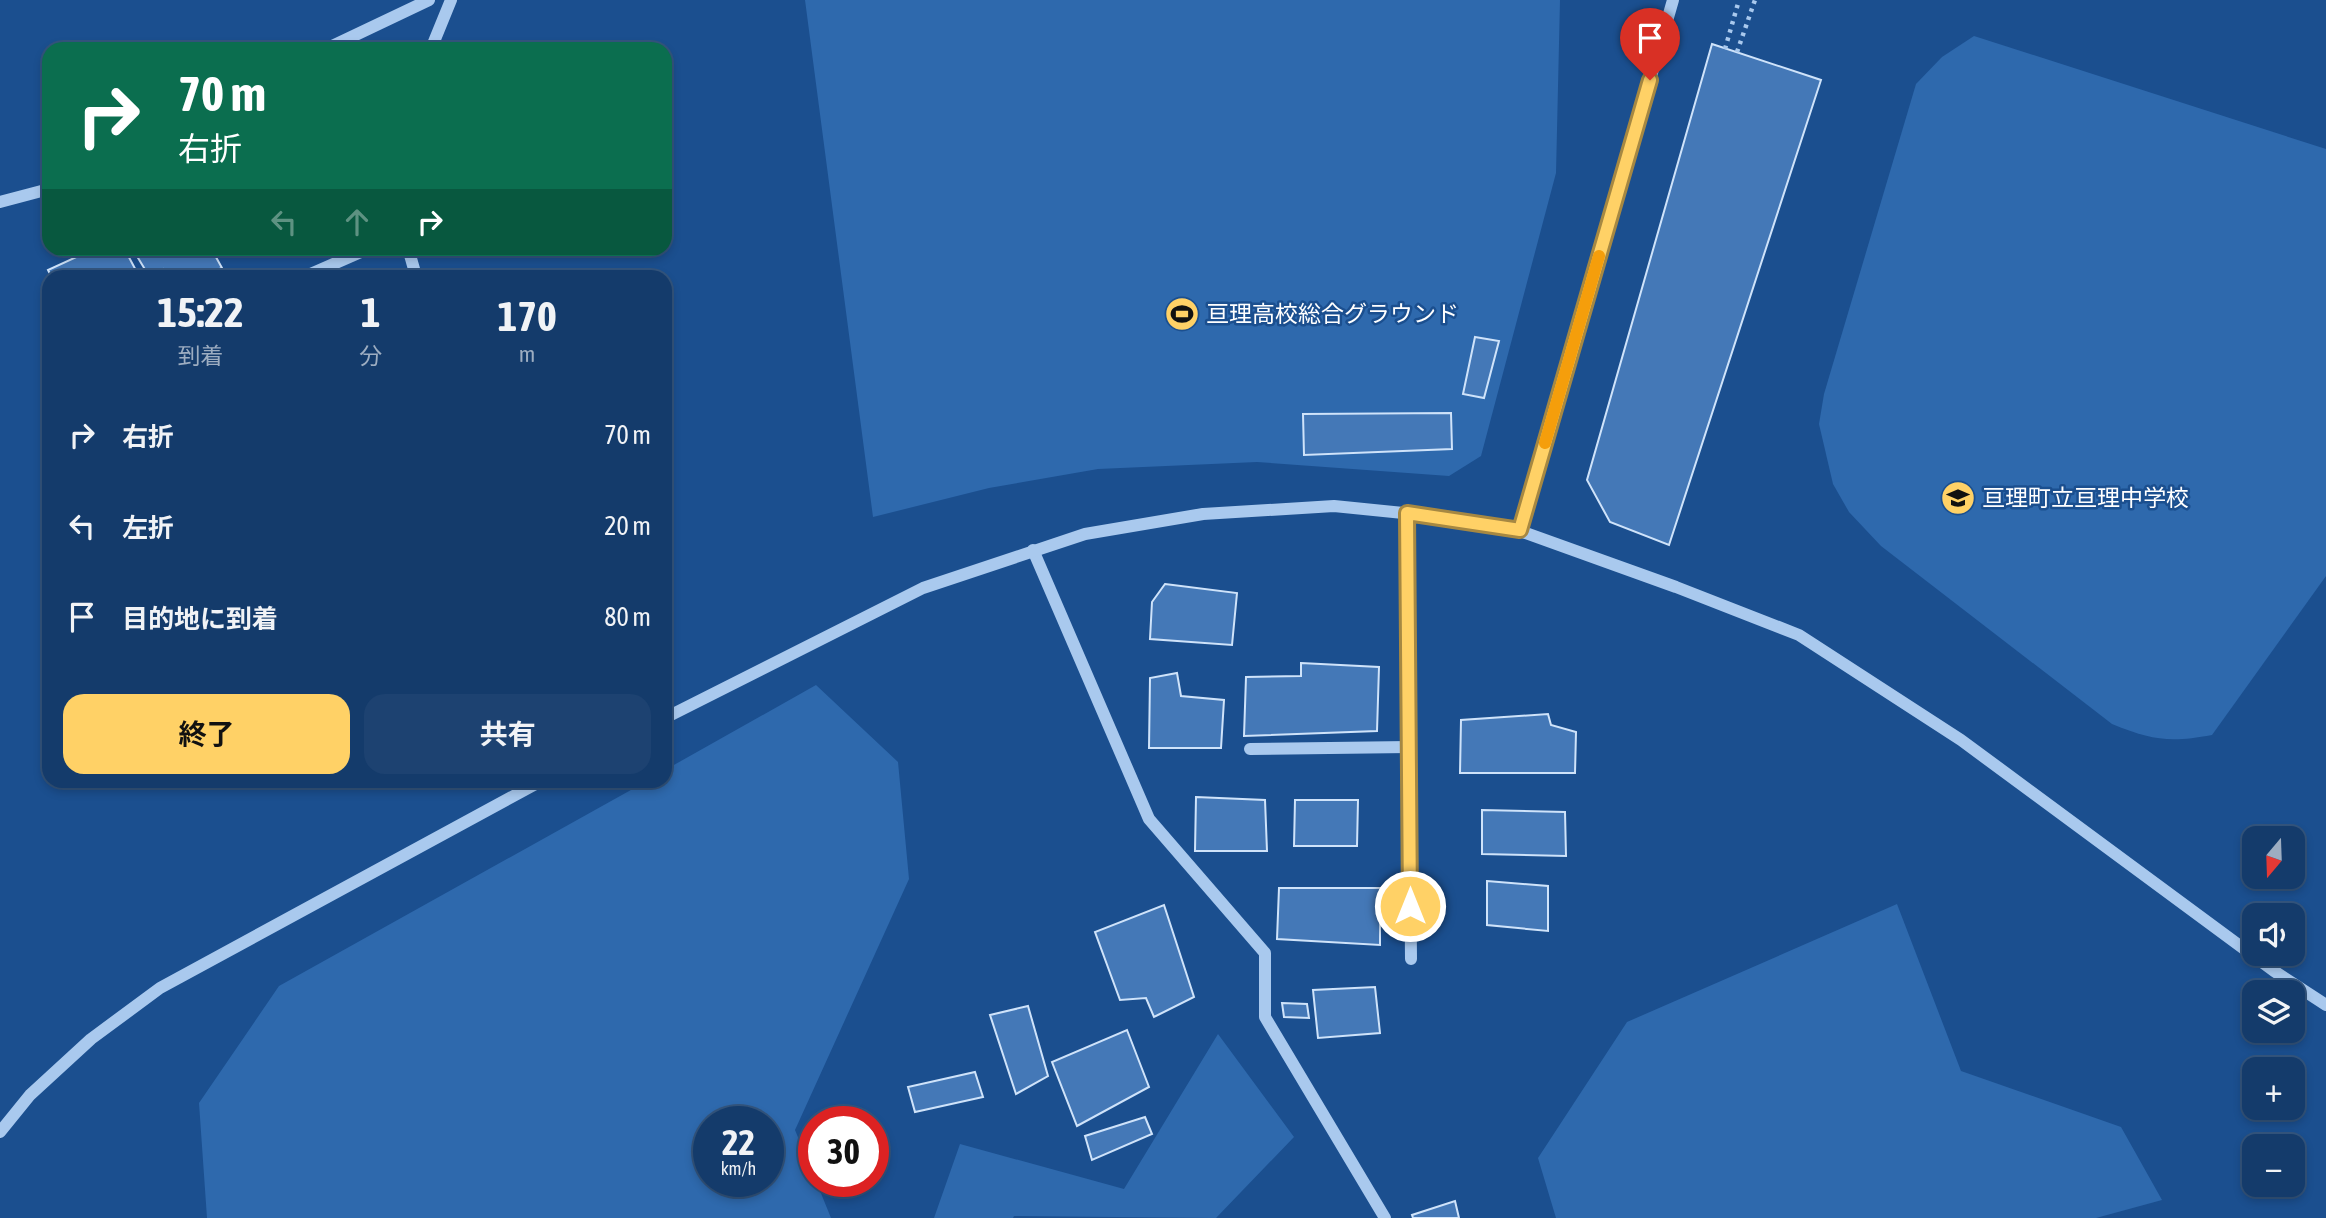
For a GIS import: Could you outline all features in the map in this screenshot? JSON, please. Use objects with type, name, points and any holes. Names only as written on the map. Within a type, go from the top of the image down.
[{"type":"street","points":[[341,42],[429,0]]},
{"type":"street","points":[[435,42],[452,0]]},
{"type":"street","points":[[1520,530],[1673,0]]},
{"type":"street","points":[[0,202],[42,190]]},
{"type":"street","points":[[320,270],[352,256]]},
{"type":"street","points":[[672,714],[923,588],[1085,534],[1203,514],[1334,506],[1407,513],[1520,530],[1799,635],[1961,740],[2241,947],[2326,1005]]},
{"type":"street","points":[[1407,513],[1411,959]]},
{"type":"street","points":[[1033,550],[1149,819],[1265,953],[1265,1017],[1385,1218]]},
{"type":"street","points":[[1250,749],[1409,747]]},
{"type":"street","points":[[0,1132],[30,1095],[91,1039],[160,988],[528,788]]},
{"type":"path","points":[[1725,49],[1739,0]]},
{"type":"path","points":[[1737,52],[1755,0]]},
{"type":"shaded area","name":"亘理高校総合グラウンド","points":[[805,0],[1560,0],[1556,173],[1481,456],[1449,476],[1257,462],[1098,469],[989,488],[873,517]]},
{"type":"shaded area","points":[[1974,36],[2326,149],[2326,576],[2212,735],[2184,739],[2161,738],[2138,734],[2112,724],[1881,546],[1849,512],[1833,484],[1819,424],[1824,394],[1916,84],[1942,57]]},
{"type":"shaded area","points":[[816,685],[898,762],[909,879],[806,1106],[798,1106],[798,1123],[795,1130],[798,1137],[798,1197],[822,1197],[831,1218],[207,1218],[199,1103],[279,986],[634,788],[672,788],[672,766]]},
{"type":"shaded area","points":[[1897,904],[1961,1071],[2121,1127],[2162,1200],[2096,1218],[1556,1218],[1538,1158],[1627,1022]]},
{"type":"shaded area","points":[[1218,1034],[1294,1137],[1216,1218],[934,1218],[960,1144],[1124,1189]]},
{"type":"building","points":[[1712,44],[1821,80],[1669,545],[1610,522],[1587,480]]},
{"type":"building","points":[[79,256],[128,256],[136,270],[48,270]]},
{"type":"building","points":[[137,256],[215,256],[222,268],[217,270],[145,270]]},
{"type":"building","points":[[1475,337],[1499,341],[1484,398],[1463,394]]},
{"type":"building","points":[[1451,413],[1452,449],[1304,455],[1303,414]]},
{"type":"building","points":[[1165,584],[1237,593],[1232,645],[1150,639],[1152,602]]},
{"type":"building","points":[[1301,663],[1379,667],[1377,731],[1244,736],[1246,677],[1301,676]]},
{"type":"building","points":[[1177,673],[1181,696],[1224,700],[1221,748],[1149,748],[1150,678]]},
{"type":"building","points":[[1548,714],[1551,725],[1576,732],[1575,773],[1460,773],[1461,720]]},
{"type":"building","points":[[1196,797],[1265,800],[1267,851],[1195,851]]},
{"type":"building","points":[[1295,800],[1358,800],[1357,846],[1294,846]]},
{"type":"building","points":[[1482,810],[1565,812],[1566,856],[1482,854]]},
{"type":"building","points":[[1487,881],[1548,886],[1548,931],[1487,925]]},
{"type":"building","points":[[1279,888],[1380,888],[1380,945],[1277,939]]},
{"type":"building","points":[[1164,905],[1194,997],[1154,1017],[1146,998],[1120,1000],[1095,932]]},
{"type":"building","points":[[1375,987],[1380,1033],[1318,1038],[1313,990]]},
{"type":"building","points":[[1282,1003],[1307,1004],[1309,1018],[1284,1017]]},
{"type":"building","points":[[1028,1006],[1048,1076],[1016,1094],[990,1015]]},
{"type":"building","points":[[1127,1030],[1149,1087],[1077,1126],[1052,1062]]},
{"type":"building","points":[[975,1072],[983,1097],[915,1112],[908,1087]]},
{"type":"building","points":[[1145,1117],[1152,1134],[1092,1160],[1085,1136]]},
{"type":"building","points":[[1455,1201],[1459,1218],[1413,1218],[1412,1215]]},
{"type":"slow traffic","points":[[1545,443],[1599,256]]},
{"type":"place","name":"亘理高校総合グラウンド","points":[[1182,314]]},
{"type":"place","name":"亘理町立亘理中学校","points":[[1958,498]]},
{"type":"route","points":[[1410,906],[1407,513],[1520,530],[1650,80]]}]
